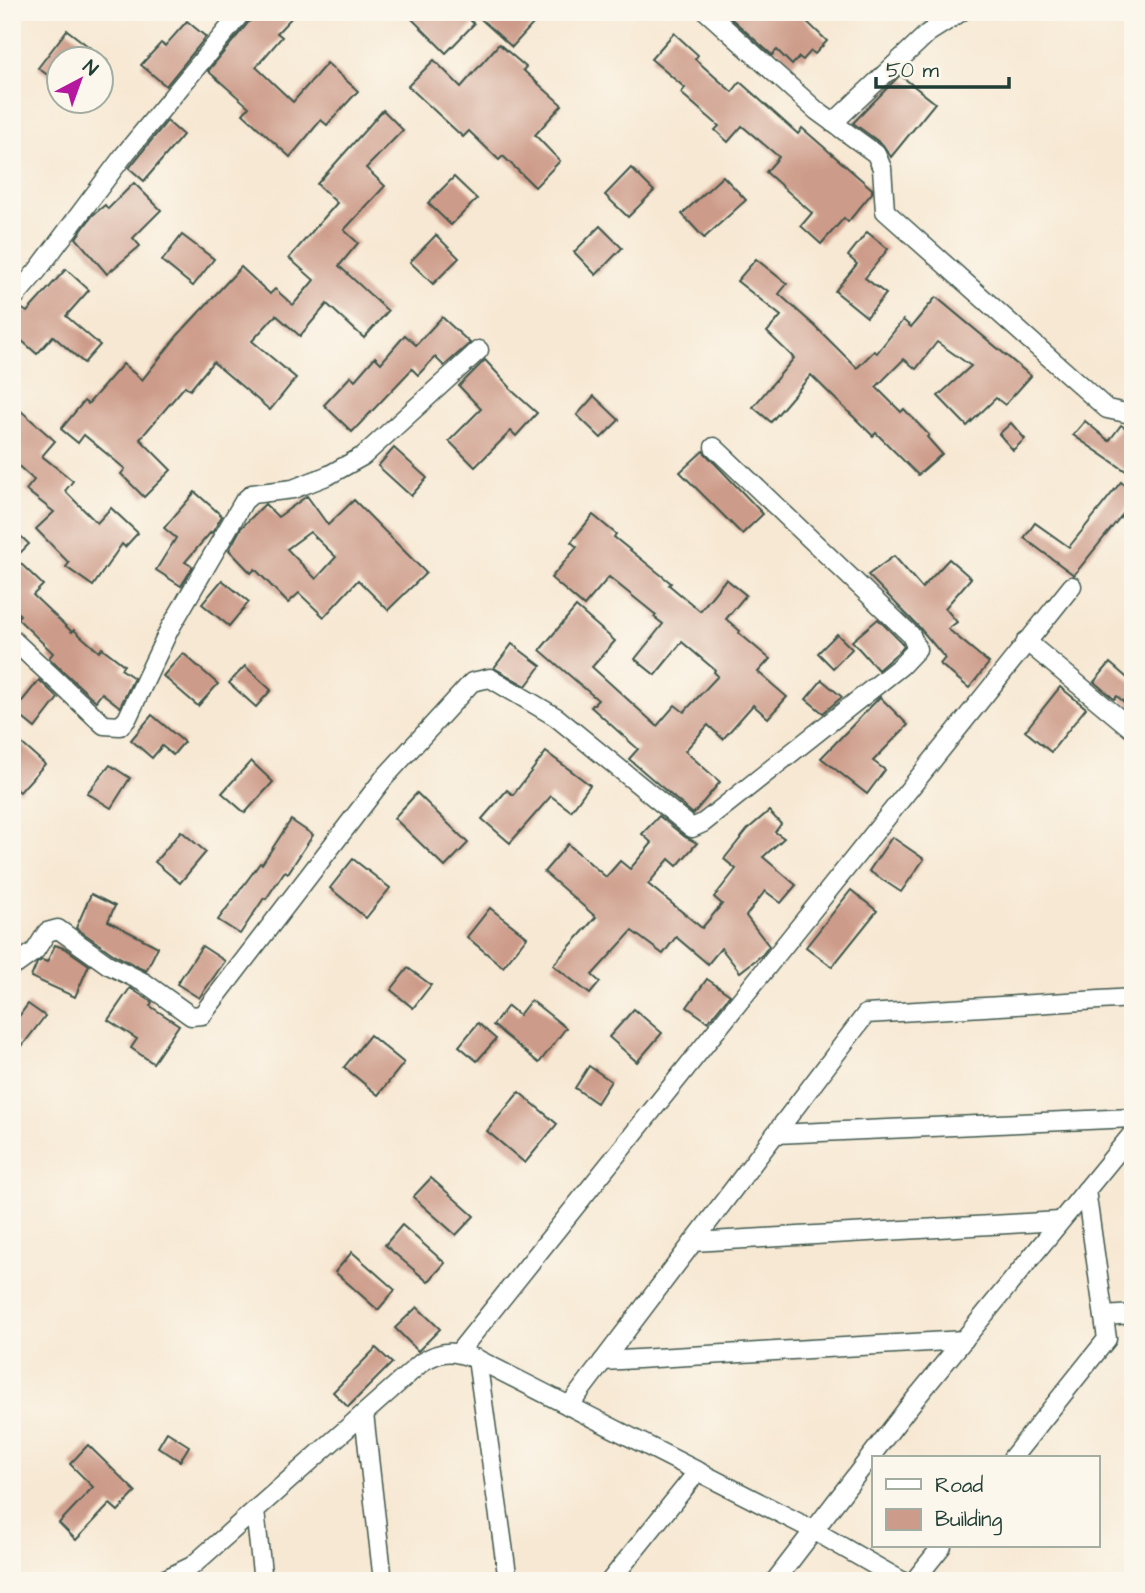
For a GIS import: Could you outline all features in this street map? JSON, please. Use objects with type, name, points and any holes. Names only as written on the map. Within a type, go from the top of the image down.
[{"type":"street","points":[[12,300],[124,155],[242,12]]},
{"type":"street","points":[[707,12],[817,111],[876,154],[881,168],[885,211],[1107,409],[1126,413],[1133,409]]},
{"type":"street","points":[[833,123],[928,33],[961,12]]},
{"type":"street","points":[[12,639],[104,725],[120,726],[127,719],[169,630],[244,501],[252,494],[293,489],[329,475],[363,456],[479,350]]},
{"type":"street","points":[[12,962],[17,964],[35,951],[47,932],[58,929],[107,964],[145,983],[191,1016],[202,1015],[384,778],[472,681],[490,678],[556,717],[692,828],[704,823],[901,666],[917,649],[911,635],[714,447]]},
{"type":"street","points":[[458,1353],[1072,586]]},
{"type":"street","points":[[1026,641],[1133,730]]},
{"type":"street","points":[[569,1406],[866,1014],[1133,998]]},
{"type":"street","points":[[776,1134],[1133,1118]]},
{"type":"street","points":[[775,1581],[964,1340],[1133,1133]]},
{"type":"street","points":[[1014,1456],[1107,1339],[1086,1190]]},
{"type":"street","points":[[693,1242],[1060,1222]]},
{"type":"street","points":[[1104,1316],[1133,1314]]},
{"type":"street","points":[[603,1361],[964,1340]]},
{"type":"street","points":[[161,1581],[192,1566],[422,1362],[437,1353],[458,1353],[477,1359],[813,1530],[902,1581]]},
{"type":"street","points":[[477,1359],[508,1581]]},
{"type":"street","points":[[364,1414],[383,1581]]},
{"type":"street","points":[[610,1581],[698,1471]]},
{"type":"street","points":[[255,1511],[263,1581]]},
{"type":"street","points":[[914,1581],[940,1548]]},
{"type":"building","points":[[257,12],[297,12],[277,33],[282,37],[256,67],[293,102],[327,63],[358,91],[327,125],[321,120],[290,157],[243,114],[249,107],[208,71]]},
{"type":"building","points":[[405,12],[463,12],[474,24],[446,53]]},
{"type":"building","points":[[473,12],[544,12],[512,47]]},
{"type":"building","points":[[724,12],[797,12],[827,41],[815,54],[811,51],[803,60],[799,57],[792,65],[777,50],[772,55]]},
{"type":"building","points":[[187,21],[206,37],[166,86],[141,65],[161,43],[165,46]]},
{"type":"building","points":[[67,30],[88,46],[55,46]]},
{"type":"building","points":[[674,33],[698,55],[695,59],[732,92],[740,82],[798,134],[802,128],[872,189],[872,193],[848,222],[844,218],[821,244],[801,226],[812,213],[766,172],[779,157],[742,126],[728,142],[715,130],[719,126],[681,93],[685,88],[651,59]]},
{"type":"building","points":[[499,44],[526,67],[523,70],[562,105],[535,135],[560,161],[535,187],[503,156],[499,160],[469,131],[463,137],[408,86],[434,60],[461,87]]},
{"type":"building","points":[[46,58],[46,74],[38,68]]},
{"type":"building","points":[[900,75],[935,103],[891,157],[883,145],[853,123]]},
{"type":"building","points":[[383,110],[403,130],[366,168],[385,186],[344,230],[358,243],[339,266],[388,311],[364,338],[327,304],[300,336],[276,315],[252,341],[296,378],[270,410],[213,362],[190,390],[185,386],[140,439],[171,470],[144,497],[121,474],[125,469],[84,435],[78,443],[61,429],[84,401],[88,404],[123,364],[142,380],[178,335],[241,267],[270,294],[275,289],[293,305],[314,280],[289,258],[337,203],[317,184]]},
{"type":"building","points":[[167,121],[183,135],[144,181],[129,168]]},
{"type":"building","points":[[631,168],[654,191],[628,217],[605,195]]},
{"type":"building","points":[[723,176],[746,200],[704,238],[682,214]]},
{"type":"building","points":[[454,177],[477,199],[451,225],[428,203]]},
{"type":"building","points":[[134,183],[161,210],[133,238],[140,246],[107,274],[76,238],[93,215],[105,205],[108,209]]},
{"type":"building","points":[[600,226],[622,248],[596,275],[574,252]]},
{"type":"building","points":[[867,232],[888,249],[865,278],[886,294],[867,317],[835,291],[857,264],[848,256]]},
{"type":"building","points":[[182,235],[214,259],[193,286],[162,261]]},
{"type":"building","points":[[436,235],[459,258],[433,284],[410,262]]},
{"type":"building","points":[[756,259],[787,284],[779,294],[857,368],[874,351],[877,353],[903,320],[911,327],[936,297],[1031,376],[1005,405],[996,398],[967,426],[938,396],[971,366],[937,342],[916,369],[904,359],[876,387],[901,412],[904,409],[929,435],[927,437],[942,454],[918,475],[876,433],[873,436],[811,375],[771,422],[753,407],[794,358],[767,332],[781,316],[737,281]]},
{"type":"building","points":[[66,269],[89,290],[66,316],[100,345],[84,363],[53,336],[37,354],[12,332],[12,318],[21,308],[27,312]]},
{"type":"building","points":[[442,317],[470,343],[444,366],[435,357],[418,375],[412,369],[352,432],[324,405],[351,376],[355,380],[375,357],[381,363],[405,335],[416,345]]},
{"type":"building","points":[[485,360],[509,388],[537,413],[516,436],[511,431],[475,467],[449,441],[481,409],[459,386]]},
{"type":"building","points":[[594,396],[619,420],[601,438],[577,415]]},
{"type":"building","points":[[12,403],[55,441],[42,456],[73,481],[65,491],[97,523],[111,508],[138,533],[125,547],[122,544],[93,586],[66,567],[69,563],[36,529],[54,512],[26,490],[34,480],[12,460]]},
{"type":"building","points":[[1085,421],[1109,441],[1121,425],[1133,433],[1133,461],[1126,471],[1073,435]]},
{"type":"building","points":[[1011,423],[1025,439],[1013,450],[999,434]]},
{"type":"building","points":[[394,448],[427,478],[411,496],[378,466]]},
{"type":"building","points":[[703,451],[763,514],[742,534],[680,472]]},
{"type":"building","points":[[1121,482],[1133,491],[1133,501],[1074,575],[1024,538],[1035,523],[1069,547]]},
{"type":"building","points":[[195,492],[222,516],[212,533],[185,562],[193,567],[181,586],[156,570],[176,538],[164,528]]},
{"type":"building","points":[[307,496],[328,525],[354,500],[426,573],[388,610],[358,580],[324,617],[299,593],[288,603],[255,569],[251,573],[229,550],[241,528],[265,504],[278,517]],"holes":[[[310,532],[336,557],[316,579],[287,549]]]},
{"type":"building","points":[[593,515],[616,534],[614,537],[671,583],[669,585],[700,611],[726,579],[746,595],[726,619],[770,659],[758,672],[787,697],[768,718],[753,705],[723,739],[708,725],[685,751],[720,782],[693,814],[629,759],[638,749],[591,707],[598,700],[540,650],[576,607],[615,641],[592,667],[657,726],[675,705],[684,712],[718,676],[715,670],[682,642],[655,675],[635,659],[663,624],[654,617],[656,615],[609,577],[584,606],[551,578],[577,547],[571,542]]},
{"type":"building","points":[[12,528],[29,544],[15,558],[43,585],[33,595],[72,632],[74,630],[99,652],[102,648],[124,665],[121,669],[134,678],[120,707],[102,693],[96,701],[89,695],[49,658],[53,653],[17,618],[20,615],[12,607]]},
{"type":"building","points":[[894,556],[922,588],[949,559],[971,578],[945,608],[957,622],[948,629],[989,663],[969,688],[940,664],[945,658],[868,575]]},
{"type":"building","points":[[222,580],[249,602],[229,626],[202,604]]},
{"type":"building","points":[[878,619],[904,647],[878,670],[852,641]]},
{"type":"building","points":[[837,634],[852,649],[833,668],[818,653]]},
{"type":"building","points":[[512,644],[541,666],[526,686],[494,668]]},
{"type":"building","points":[[183,653],[218,684],[198,706],[163,676]]},
{"type":"building","points":[[1110,663],[1133,683],[1133,710],[1117,696],[1114,699],[1094,682]]},
{"type":"building","points":[[245,666],[271,690],[256,707],[229,683]]},
{"type":"building","points":[[39,680],[58,698],[35,728],[14,711]]},
{"type":"building","points":[[822,680],[842,697],[823,713],[806,699]]},
{"type":"building","points":[[1060,687],[1086,708],[1051,752],[1025,731]]},
{"type":"building","points":[[880,697],[908,725],[873,761],[885,770],[867,794],[821,758]]},
{"type":"building","points":[[152,715],[184,742],[173,755],[162,746],[152,758],[131,740]]},
{"type":"building","points":[[12,735],[45,764],[20,792],[12,786]]},
{"type":"building","points":[[546,752],[590,785],[571,811],[551,796],[510,843],[482,819],[507,790],[513,795]]},
{"type":"building","points":[[251,761],[273,782],[245,813],[222,793]]},
{"type":"building","points":[[110,765],[130,778],[111,808],[87,793]]},
{"type":"building","points":[[417,793],[468,843],[445,867],[394,818]]},
{"type":"building","points":[[769,811],[781,824],[775,832],[784,838],[763,857],[796,885],[781,903],[765,891],[746,916],[769,946],[740,972],[721,948],[708,964],[676,937],[663,954],[632,931],[592,975],[600,982],[590,994],[553,965],[596,917],[544,872],[568,844],[606,877],[620,861],[630,869],[652,843],[642,834],[659,816],[697,843],[677,866],[669,859],[648,884],[702,928],[722,904],[714,897],[736,869],[724,859],[748,829]]},
{"type":"building","points":[[291,820],[313,835],[288,873],[285,871],[240,934],[218,920],[260,863],[262,864]]},
{"type":"building","points":[[181,831],[206,852],[180,883],[155,862]]},
{"type":"building","points":[[892,837],[924,859],[901,892],[869,871]]},
{"type":"building","points":[[353,859],[390,888],[366,918],[330,888]]},
{"type":"building","points":[[851,890],[877,911],[832,967],[806,947]]},
{"type":"building","points":[[91,894],[115,906],[108,921],[158,947],[146,971],[113,954],[76,928]]},
{"type":"building","points":[[490,908],[527,937],[503,967],[467,937]]},
{"type":"building","points":[[55,945],[66,949],[89,965],[75,997],[31,977],[37,963],[42,960],[47,962]]},
{"type":"building","points":[[202,946],[225,961],[199,998],[177,984]]},
{"type":"building","points":[[408,968],[431,985],[413,1008],[391,990]]},
{"type":"building","points":[[707,979],[730,995],[708,1022],[687,1007]]},
{"type":"building","points":[[130,988],[152,1002],[150,1006],[179,1025],[153,1063],[131,1048],[137,1039],[108,1020]]},
{"type":"building","points":[[531,1000],[566,1028],[539,1063],[493,1025],[508,1006],[519,1015]]},
{"type":"building","points":[[28,1004],[45,1016],[22,1046],[12,1038],[12,1026]]},
{"type":"building","points":[[634,1009],[662,1033],[637,1062],[609,1037]]},
{"type":"building","points":[[478,1023],[496,1039],[477,1061],[459,1046]]},
{"type":"building","points":[[370,1035],[404,1063],[378,1095],[344,1067]]},
{"type":"building","points":[[589,1066],[611,1081],[597,1103],[575,1088]]},
{"type":"building","points":[[519,1092],[557,1124],[525,1163],[487,1131]]},
{"type":"building","points":[[431,1178],[474,1216],[456,1235],[413,1197]]},
{"type":"building","points":[[402,1225],[445,1263],[428,1282],[385,1245]]},
{"type":"building","points":[[352,1252],[395,1290],[378,1310],[335,1272]]},
{"type":"building","points":[[417,1307],[440,1329],[418,1351],[395,1328]]},
{"type":"building","points":[[376,1348],[392,1363],[348,1407],[333,1392]]},
{"type":"building","points":[[167,1432],[189,1446],[180,1461],[158,1447]]},
{"type":"building","points":[[88,1445],[136,1492],[118,1511],[110,1504],[76,1540],[59,1523],[93,1487],[70,1464]]}]
